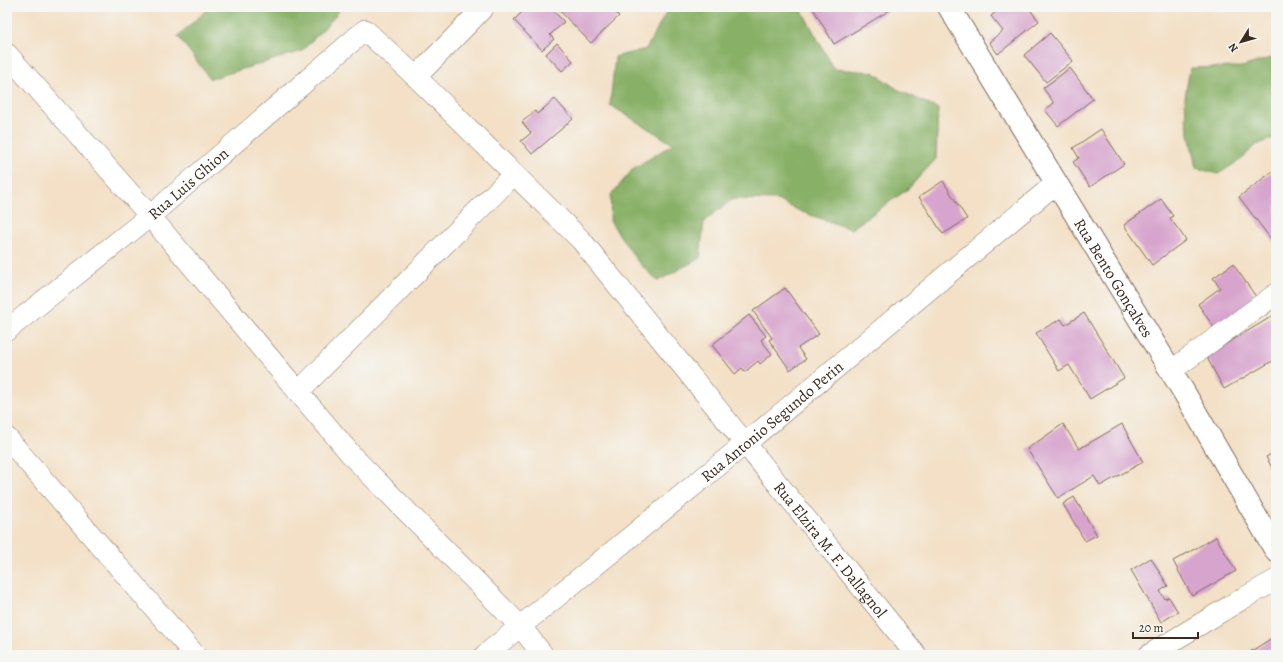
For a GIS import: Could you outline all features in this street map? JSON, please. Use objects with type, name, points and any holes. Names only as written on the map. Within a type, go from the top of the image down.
[{"type":"street","points":[[416,77],[484,7]]},
{"type":"street","name":"Rua Bento Gonçalves","points":[[949,7],[1055,184],[1171,371],[1276,551]]},
{"type":"street","name":"Rua Elzira M. F. Dallagnol","points":[[365,30],[416,77],[581,240],[916,655]]},
{"type":"street","name":"Rua Luis Ghion","points":[[7,330],[150,216],[365,30]]},
{"type":"street","points":[[7,54],[150,216],[354,458],[520,627],[543,655]]},
{"type":"street","points":[[298,392],[514,174]]},
{"type":"street","name":"Rua Antonio Segundo Perin","points":[[485,655],[746,443],[1055,184]]},
{"type":"street","points":[[1171,371],[1276,294]]},
{"type":"street","points":[[7,438],[195,655]]},
{"type":"street","points":[[1149,655],[1276,580]]},
{"type":"green space","points":[[210,7],[342,7],[330,22],[302,51],[210,79],[178,36]]},
{"type":"green space","points":[[675,7],[800,7],[834,69],[873,72],[897,89],[938,109],[936,159],[908,189],[851,229],[802,212],[777,200],[733,199],[704,221],[700,258],[658,281],[638,262],[610,221],[611,195],[634,168],[673,144],[610,105],[615,57],[646,49],[668,9]]},
{"type":"green space","points":[[1276,56],[1276,137],[1254,146],[1242,159],[1218,174],[1196,168],[1186,119],[1185,97],[1190,68],[1242,67]]},
{"type":"building","points":[[527,7],[550,7],[564,22],[550,35],[554,39],[542,50],[514,20]]},
{"type":"building","points":[[556,7],[610,7],[619,16],[591,43]]},
{"type":"building","points":[[812,7],[895,7],[834,44]]},
{"type":"building","points":[[1002,7],[1028,7],[1039,21],[998,54],[989,42],[1003,31],[991,16]]},
{"type":"building","points":[[1050,33],[1073,61],[1046,82],[1024,55]]},
{"type":"building","points":[[557,43],[573,61],[562,71],[546,54]]},
{"type":"building","points":[[1070,68],[1093,99],[1058,126],[1045,110],[1054,103],[1043,88]]},
{"type":"building","points":[[555,99],[573,119],[532,154],[521,141],[531,133],[522,122],[535,111],[537,114]]},
{"type":"building","points":[[1101,129],[1124,164],[1090,187],[1073,162],[1079,158],[1073,148]]},
{"type":"building","points":[[1273,171],[1276,175],[1276,242],[1274,243],[1239,197]]},
{"type":"building","points":[[943,181],[967,219],[943,234],[919,197]]},
{"type":"building","points":[[1161,199],[1173,216],[1170,218],[1186,240],[1152,265],[1124,225]]},
{"type":"building","points":[[1233,264],[1259,301],[1217,332],[1198,304],[1220,288],[1213,278]]},
{"type":"building","points":[[785,288],[819,334],[798,348],[806,359],[790,370],[769,340],[772,338],[753,311]]},
{"type":"building","points":[[1084,313],[1124,378],[1090,399],[1069,365],[1059,371],[1036,333],[1061,319],[1065,325]]},
{"type":"building","points":[[1276,314],[1276,359],[1224,389],[1206,356]]},
{"type":"building","points":[[749,315],[766,336],[761,340],[772,354],[760,364],[758,361],[745,372],[742,368],[735,374],[712,345]]},
{"type":"building","points":[[1063,424],[1079,449],[1122,424],[1143,462],[1100,486],[1094,476],[1058,498],[1027,449]]},
{"type":"building","points":[[1276,451],[1276,475],[1266,457]]},
{"type":"building","points":[[1074,497],[1097,535],[1085,541],[1063,504]]},
{"type":"building","points":[[1216,537],[1236,571],[1192,596],[1173,561]]},
{"type":"building","points":[[1151,558],[1168,586],[1160,591],[1165,599],[1169,597],[1178,612],[1161,622],[1131,570]]},
{"type":"building","points":[[1272,638],[1276,645],[1276,655],[1245,655]]}]
